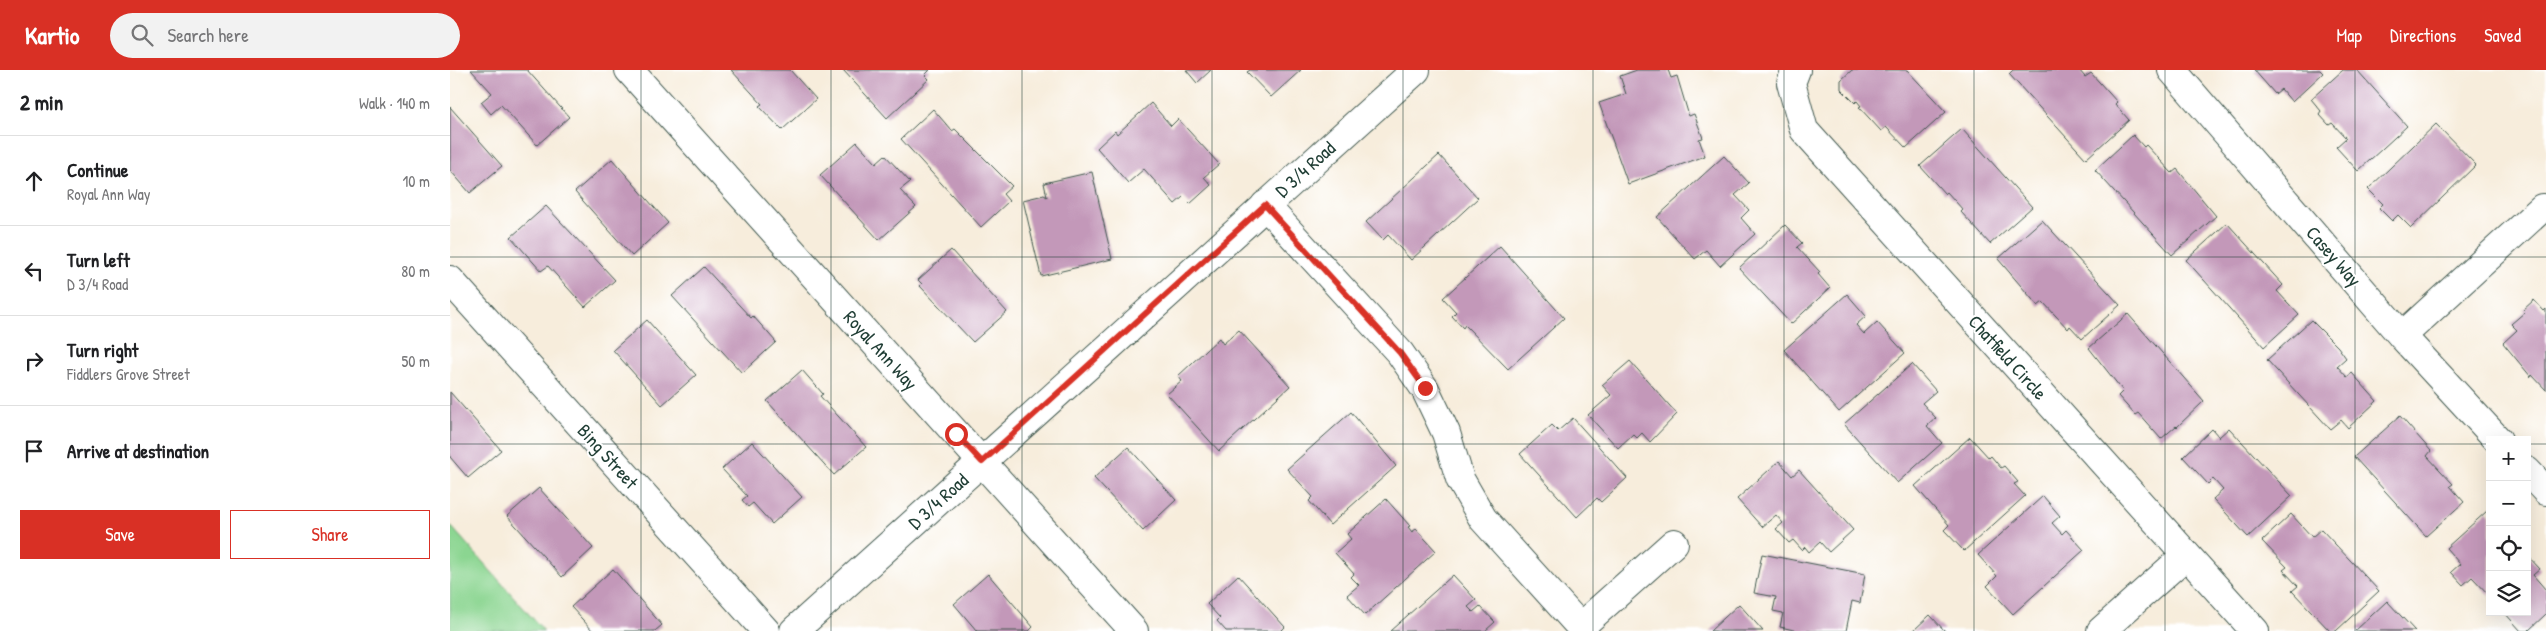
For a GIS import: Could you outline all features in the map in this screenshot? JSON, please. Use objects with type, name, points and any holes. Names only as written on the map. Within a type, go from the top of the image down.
[{"type":"street","name":"Royal Ann Way","points":[[629,70],[1134,631]]},
{"type":"street","name":"D 3/4 Road","points":[[794,631],[1416,70]]},
{"type":"street","name":"Chatfield Circle","points":[[1796,70],[1791,82],[1804,130],[2254,631]]},
{"type":"street","name":"Casey Way","points":[[2172,70],[2402,336],[2494,436]]},
{"type":"street","points":[[1265,205],[1400,353],[1425,388],[1446,433],[1460,479],[1483,519],[1582,629],[1674,543]]},
{"type":"street","points":[[2402,336],[2542,208]]},
{"type":"street","name":"Bing Street","points":[[450,280],[766,631]]},
{"type":"street","points":[[2531,475],[2546,491]]},
{"type":"street","points":[[2101,631],[2186,555]]},
{"type":"green space","points":[[450,525],[544,631],[450,631]]},
{"type":"building","points":[[471,70],[527,70],[569,117],[537,145],[501,105],[491,114],[481,102],[492,93]]},
{"type":"building","points":[[731,70],[790,70],[816,99],[782,130],[759,106],[762,104]]},
{"type":"building","points":[[843,70],[930,70],[925,75],[929,79],[887,118]]},
{"type":"building","points":[[1186,70],[1211,70],[1197,83]]},
{"type":"building","points":[[1250,70],[1301,70],[1271,97],[1247,72]]},
{"type":"building","points":[[1637,70],[1668,70],[1671,78],[1677,76],[1689,116],[1694,114],[1703,138],[1699,139],[1705,156],[1628,184],[1599,103],[1626,94],[1620,76]]},
{"type":"building","points":[[1852,70],[1907,70],[1946,112],[1906,148],[1886,127],[1881,131],[1859,107],[1861,106],[1857,101],[1855,103],[1841,89],[1841,80]]},
{"type":"building","points":[[2013,70],[2079,70],[2085,77],[2091,73],[2117,102],[2115,104],[2129,120],[2086,159],[2009,74]]},
{"type":"building","points":[[2254,70],[2320,70],[2323,73],[2292,102],[2281,89],[2275,94]]},
{"type":"building","points":[[2343,70],[2357,70],[2407,126],[2358,171],[2336,147],[2346,138],[2332,123],[2329,125],[2319,114],[2321,111],[2311,99]]},
{"type":"building","points":[[1151,103],[1171,126],[1178,119],[1219,164],[1204,177],[1211,185],[1190,204],[1183,197],[1175,204],[1144,169],[1128,183],[1097,148],[1115,131],[1117,134]]},
{"type":"building","points":[[450,107],[502,166],[470,193],[450,170]]},
{"type":"building","points":[[933,109],[952,131],[955,129],[1012,186],[1003,194],[1009,201],[981,227],[901,139]]},
{"type":"building","points":[[2436,124],[2476,165],[2411,228],[2398,215],[2392,221],[2379,208],[2383,204],[2368,189]]},
{"type":"building","points":[[1962,129],[2032,207],[1990,244],[1961,212],[1963,210],[1947,192],[1945,194],[1920,166]]},
{"type":"building","points":[[2133,135],[2144,147],[2146,145],[2172,173],[2177,169],[2216,216],[2172,255],[2095,170]]},
{"type":"building","points":[[857,142],[876,163],[885,155],[910,182],[900,190],[916,207],[879,240],[820,175]]},
{"type":"building","points":[[1439,155],[1478,198],[1411,260],[1388,235],[1383,240],[1366,222]]},
{"type":"building","points":[[1724,156],[1749,183],[1735,195],[1749,210],[1741,218],[1755,234],[1720,266],[1706,250],[1695,259],[1657,217]]},
{"type":"building","points":[[612,159],[668,223],[632,256],[575,192]]},
{"type":"building","points":[[1092,172],[1112,259],[1041,276],[1023,200],[1044,195],[1047,197],[1044,183]]},
{"type":"building","points":[[546,206],[615,280],[585,307],[548,266],[541,271],[511,237]]},
{"type":"building","points":[[2042,220],[2120,305],[2082,339],[2070,326],[2068,329],[2043,302],[2038,306],[1998,259]]},
{"type":"building","points":[[2227,223],[2283,285],[2277,291],[2299,315],[2264,347],[2186,260]]},
{"type":"building","points":[[1785,225],[1802,243],[1797,247],[1820,272],[1818,274],[1830,288],[1791,324],[1739,268]]},
{"type":"building","points":[[1500,246],[1564,318],[1508,369],[1465,325],[1463,328],[1452,316],[1456,312],[1443,298]]},
{"type":"building","points":[[951,250],[1007,312],[973,342],[920,286],[922,284],[918,280]]},
{"type":"building","points":[[704,267],[776,342],[742,373],[672,296]]},
{"type":"building","points":[[1847,294],[1866,316],[1856,325],[1864,334],[1877,322],[1905,353],[1839,412],[1784,350]]},
{"type":"building","points":[[2534,300],[2544,311],[2546,309],[2546,390],[2532,375],[2531,377],[2503,343],[2517,330],[2511,324],[2525,312],[2523,310]]},
{"type":"building","points":[[2128,314],[2204,401],[2177,427],[2161,439],[2138,413],[2135,415],[2118,396],[2123,391],[2089,348]]},
{"type":"building","points":[[647,320],[696,375],[662,405],[613,350]]},
{"type":"building","points":[[2311,320],[2338,347],[2346,358],[2337,366],[2347,377],[2352,373],[2377,401],[2348,428],[2341,420],[2330,429],[2267,360]]},
{"type":"building","points":[[1239,330],[1290,386],[1219,451],[1167,394],[1182,381],[1178,376],[1219,338],[1223,344]]},
{"type":"building","points":[[1630,361],[1677,414],[1650,442],[1642,433],[1637,438],[1633,434],[1618,448],[1588,415],[1611,395],[1602,385]]},
{"type":"building","points":[[1912,364],[1936,391],[1922,403],[1936,418],[1927,426],[1942,443],[1897,483],[1844,424]]},
{"type":"building","points":[[802,370],[823,394],[820,396],[866,447],[834,475],[767,401]]},
{"type":"building","points":[[450,392],[501,450],[468,478],[450,457]]},
{"type":"building","points":[[1351,412],[1396,466],[1330,525],[1309,501],[1313,497],[1287,469]]},
{"type":"building","points":[[2400,416],[2431,451],[2427,456],[2453,484],[2450,486],[2464,502],[2426,536],[2354,457]]},
{"type":"building","points":[[1573,418],[1627,478],[1601,502],[1597,498],[1577,517],[1520,454],[1552,425],[1558,431]]},
{"type":"building","points":[[2229,428],[2292,496],[2248,537],[2213,499],[2223,490],[2213,479],[2208,484],[2183,457],[2212,429],[2219,437]]},
{"type":"building","points":[[1970,437],[1989,458],[1991,456],[2001,468],[2004,466],[2018,482],[2014,484],[2025,496],[1964,551],[1944,530],[1949,525],[1915,486]]},
{"type":"building","points":[[752,442],[802,497],[772,524],[753,503],[748,507],[742,500],[747,496],[722,469]]},
{"type":"building","points":[[1128,447],[1176,500],[1143,531],[1094,478]]},
{"type":"building","points":[[1779,461],[1792,476],[1799,470],[1853,530],[1829,552],[1820,542],[1809,552],[1805,547],[1802,550],[1793,540],[1789,543],[1776,529],[1783,523],[1776,515],[1762,527],[1737,499]]},
{"type":"building","points":[[539,488],[593,548],[562,577],[507,516]]},
{"type":"building","points":[[2043,496],[2060,516],[2052,523],[2062,534],[2066,530],[2084,550],[2013,614],[1987,586],[1997,576],[1978,555]]},
{"type":"building","points":[[1386,499],[1410,526],[1408,527],[1412,532],[1416,529],[1436,551],[1365,615],[1347,595],[1359,585],[1351,577],[1354,574],[1335,553],[1351,539],[1347,534]]},
{"type":"building","points":[[2486,512],[2486,592],[2472,577],[2463,585],[2451,572],[2460,564],[2446,548]]},
{"type":"building","points":[[2291,514],[2312,537],[2321,529],[2379,591],[2336,631],[2330,631],[2292,591],[2298,586],[2283,570],[2287,567],[2262,541]]},
{"type":"building","points":[[1762,554],[1865,574],[1860,603],[1852,601],[1846,631],[1799,631],[1780,627],[1783,613],[1773,611],[1776,597],[1754,593]]},
{"type":"building","points":[[2531,559],[2540,569],[2533,575],[2546,590],[2546,614],[2528,631],[2521,631],[2508,616],[2531,616]]},
{"type":"building","points":[[613,569],[662,625],[655,631],[593,631],[571,607]]},
{"type":"building","points":[[988,574],[1033,627],[1029,631],[977,631],[954,604]]},
{"type":"building","points":[[1238,575],[1285,627],[1281,631],[1226,631],[1217,621],[1220,618],[1207,604]]},
{"type":"building","points":[[1453,575],[1476,600],[1468,607],[1473,612],[1480,606],[1495,622],[1485,631],[1390,631]]},
{"type":"building","points":[[2387,601],[2415,631],[2355,631]]},
{"type":"building","points":[[1739,604],[1763,631],[1710,631]]},
{"type":"building","points":[[1930,615],[1945,631],[1913,631]]},
{"type":"route","points":[[956,434],[982,462],[1265,205],[1400,353],[1425,388]]}]
